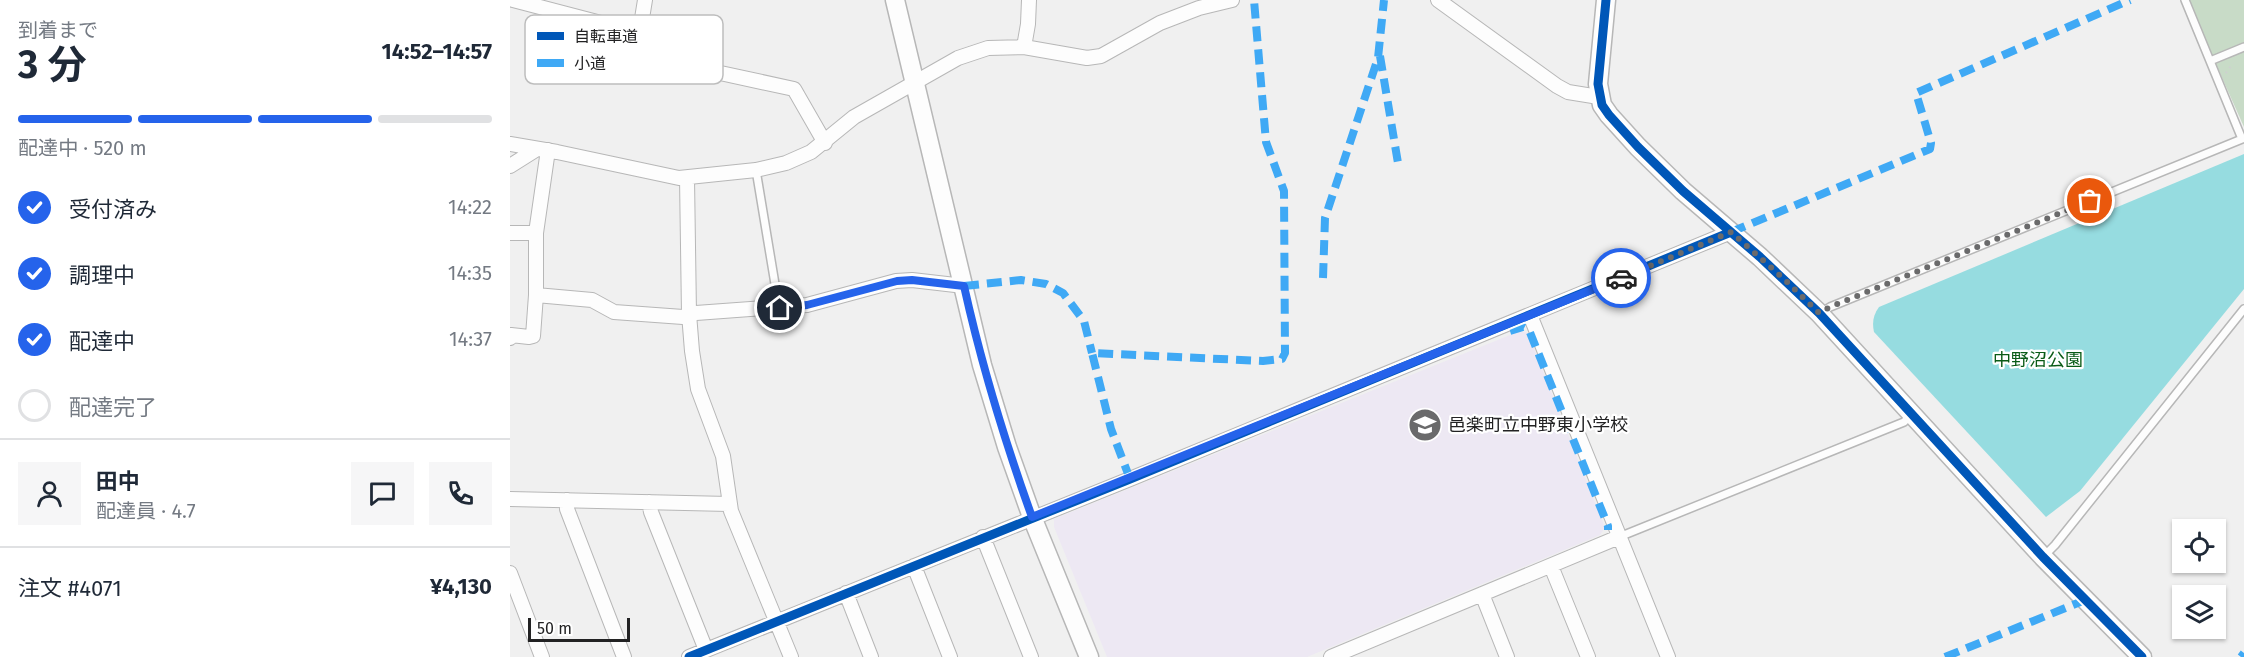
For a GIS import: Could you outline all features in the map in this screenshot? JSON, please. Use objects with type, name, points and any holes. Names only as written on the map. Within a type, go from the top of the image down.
[{"type":"street","points":[[513,0],[568,15]]},
{"type":"street","points":[[643,15],[645,0]]},
{"type":"street","points":[[895,0],[982,365],[1032,517],[1089,657]]},
{"type":"street","points":[[1024,47],[1029,0]]},
{"type":"street","points":[[510,144],[687,178],[756,170],[801,158],[825,143],[854,117],[958,58],[988,48],[1024,47],[1087,58],[1101,56],[1160,23],[1199,8],[1232,0]]},
{"type":"street","points":[[1438,0],[1557,86],[1568,92],[1599,97]]},
{"type":"street","points":[[1606,0],[1599,67],[1599,97],[1609,115],[1683,191],[1783,278],[1819,313],[1911,416],[2043,557],[2142,657]]},
{"type":"street","points":[[723,74],[794,89],[825,143]]},
{"type":"street","points":[[510,166],[542,149]]},
{"type":"street","points":[[510,338],[511,335],[529,338],[532,336],[536,295],[536,233],[542,149]]},
{"type":"street","points":[[687,178],[690,314],[692,351],[698,389],[723,456],[729,504],[791,657]]},
{"type":"street","points":[[689,657],[1731,232]]},
{"type":"street","points":[[510,234],[536,233]]},
{"type":"street","points":[[536,295],[592,300],[614,312],[683,316],[807,305],[897,281],[912,280],[964,286]]},
{"type":"street","points":[[1530,315],[1668,657]]},
{"type":"street","points":[[510,499],[729,504]]},
{"type":"street","points":[[567,500],[567,509],[624,657]]},
{"type":"street","points":[[649,502],[706,650]]},
{"type":"street","points":[[983,537],[1031,657]]},
{"type":"street","points":[[1331,657],[1619,537]]},
{"type":"street","points":[[914,566],[950,657]]},
{"type":"street","points":[[1551,566],[1588,657]]},
{"type":"street","points":[[510,573],[542,657]]},
{"type":"street","points":[[846,593],[871,657]]},
{"type":"street","points":[[1482,594],[1507,657]]},
{"type":"lane","points":[[1819,313],[2242,139],[2186,0]]},
{"type":"lane","points":[[2210,61],[2244,47]]},
{"type":"lane","points":[[756,170],[780,308]]},
{"type":"lane","points":[[2043,557],[2055,546],[2244,309]]},
{"type":"lane","points":[[1619,537],[1904,422],[1911,416]]},
{"type":"path","points":[[2226,76],[2227,69],[2238,61]]},
{"type":"shaded area","name":"邑楽町立中野東小学校","points":[[1520,331],[1528,333],[1604,525],[1600,535],[1307,657],[1107,657],[1054,527],[1054,519]]},
{"type":"green space","points":[[2189,0],[2244,0],[2244,127],[2211,53]]},
{"type":"water","name":"中野沼公園","points":[[2244,154],[2244,289],[2080,491],[2046,517],[1874,332],[1873,325],[1877,310],[1879,307]]},
{"type":"marked path","points":[[1130,479],[1111,429],[1092,353],[1263,361],[1282,359],[1285,353],[1284,191],[1266,142],[1254,0]]},
{"type":"marked path","points":[[1323,278],[1325,218],[1378,58],[1384,0]]},
{"type":"marked path","points":[[1731,232],[1930,149],[1931,143],[1916,93],[2130,0]]},
{"type":"marked path","points":[[1380,56],[1399,169]]},
{"type":"marked path","points":[[964,286],[1021,280],[1046,284],[1063,293],[1084,321],[1092,353]]},
{"type":"marked path","points":[[1510,331],[1523,327],[1529,330],[1608,530]]},
{"type":"marked path","points":[[1945,657],[2085,600]]},
{"type":"marked path","points":[[2241,657],[2244,653]]},
{"type":"cycle path","points":[[1606,0],[1598,84],[1602,105],[1609,115],[1683,191],[1760,257],[1819,313],[2043,557],[2142,657]]},
{"type":"cycle path","points":[[689,657],[1731,232]]},
{"type":"way so far","points":[[1621,278],[1731,232],[1819,313],[2090,201]]},
{"type":"place","name":"邑楽町立中野東小学校","points":[[1425,425]]},
{"type":"route","points":[[780,308],[807,305],[897,281],[912,280],[964,286],[982,365],[1006,447],[1032,517],[1621,278]]}]
